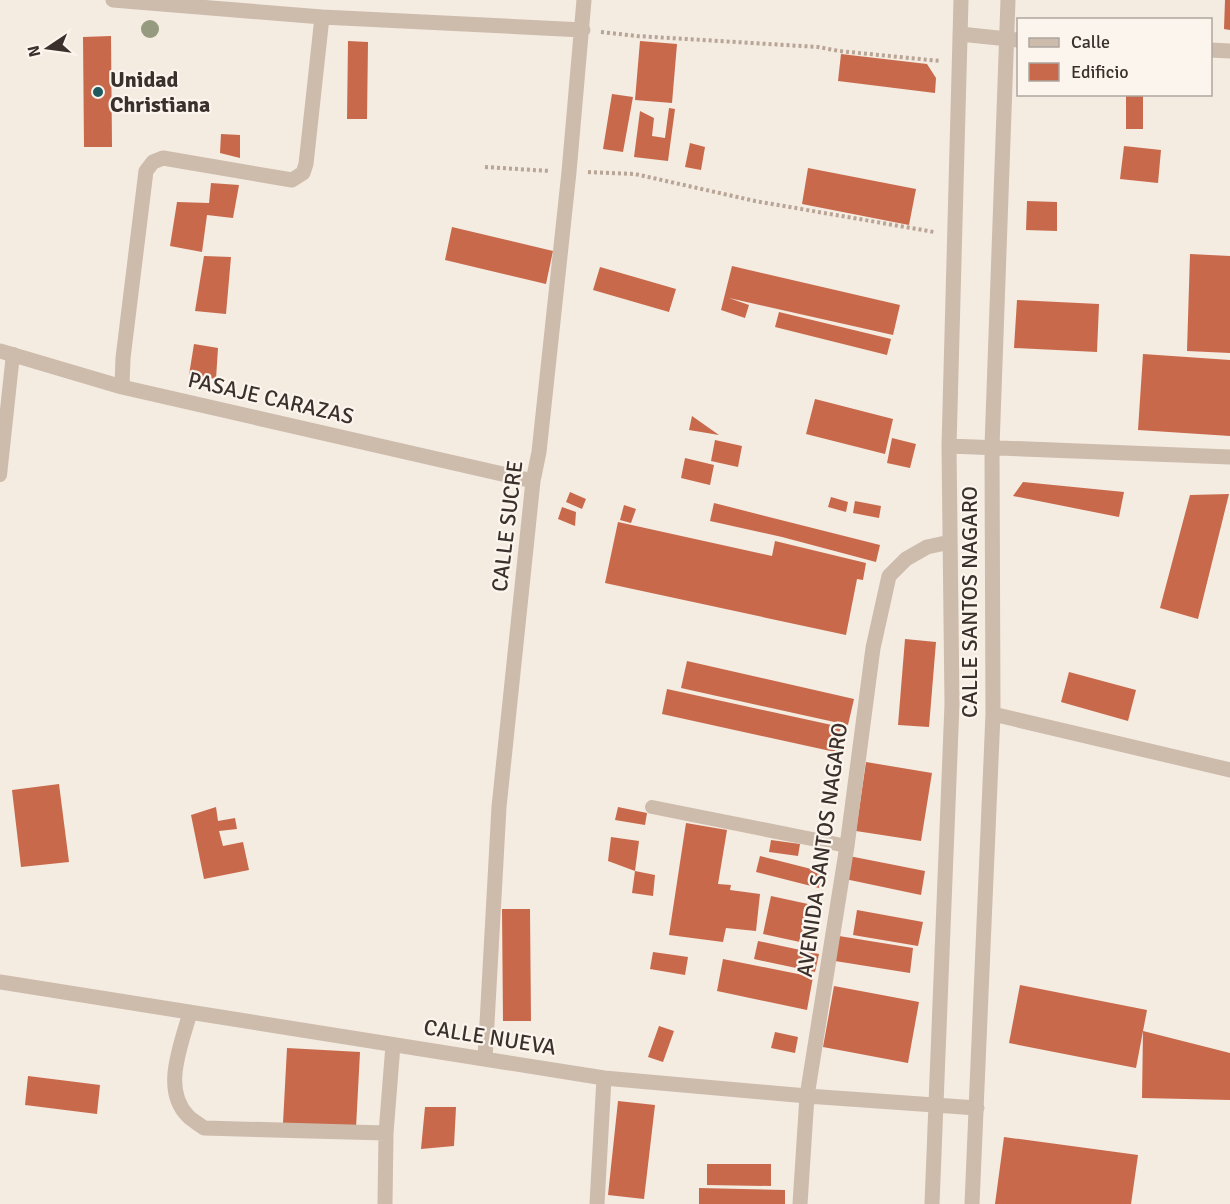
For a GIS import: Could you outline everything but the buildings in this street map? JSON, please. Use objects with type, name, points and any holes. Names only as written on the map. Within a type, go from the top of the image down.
[{"type":"street","points":[[113,0],[322,17],[583,30]]},
{"type":"street","name":"CALLE SUCRE","points":[[484,1059],[499,807],[533,481],[539,452],[583,30],[584,0]]},
{"type":"street","name":"CALLE SANTOS NAGARO","points":[[932,1204],[938,1106],[952,704],[949,447],[961,0]]},
{"type":"street","name":"CALLE SANTOS NAGARO","points":[[972,1204],[993,714],[992,447],[1013,39],[1008,0]]},
{"type":"street","points":[[122,387],[123,358],[146,171],[153,162],[163,158],[291,180],[303,173],[306,164],[322,17]]},
{"type":"street","points":[[960,34],[1013,39]]},
{"type":"street","points":[[1212,50],[1230,51]]},
{"type":"street","name":"PASAJE CARAZAS","points":[[6,352],[122,387],[533,481]]},
{"type":"street","points":[[949,447],[1230,457]]},
{"type":"street","name":"AVENIDA SANTOS NAGARO","points":[[800,1204],[807,1096],[847,846],[873,648],[889,576],[906,559],[927,547],[950,542]]},
{"type":"street","points":[[993,714],[1230,770]]},
{"type":"street","name":"CALLE NUEVA","points":[[0,982],[604,1078],[977,1108]]},
{"type":"street","points":[[190,1012],[174,1079],[177,1099],[188,1116],[204,1128],[386,1133]]},
{"type":"street","points":[[385,1204],[386,1133],[393,1045]]},
{"type":"street","points":[[597,1204],[604,1078]]},
{"type":"lane","points":[[0,475],[6,352]]},
{"type":"lane","points":[[652,807],[847,846]]},
{"type":"path","points":[[583,30],[638,36],[818,47],[959,63]]},
{"type":"path","points":[[485,167],[635,174],[755,201],[955,236]]},
{"type":"place","name":"Unidad Christiana","points":[[98,92]]}]
